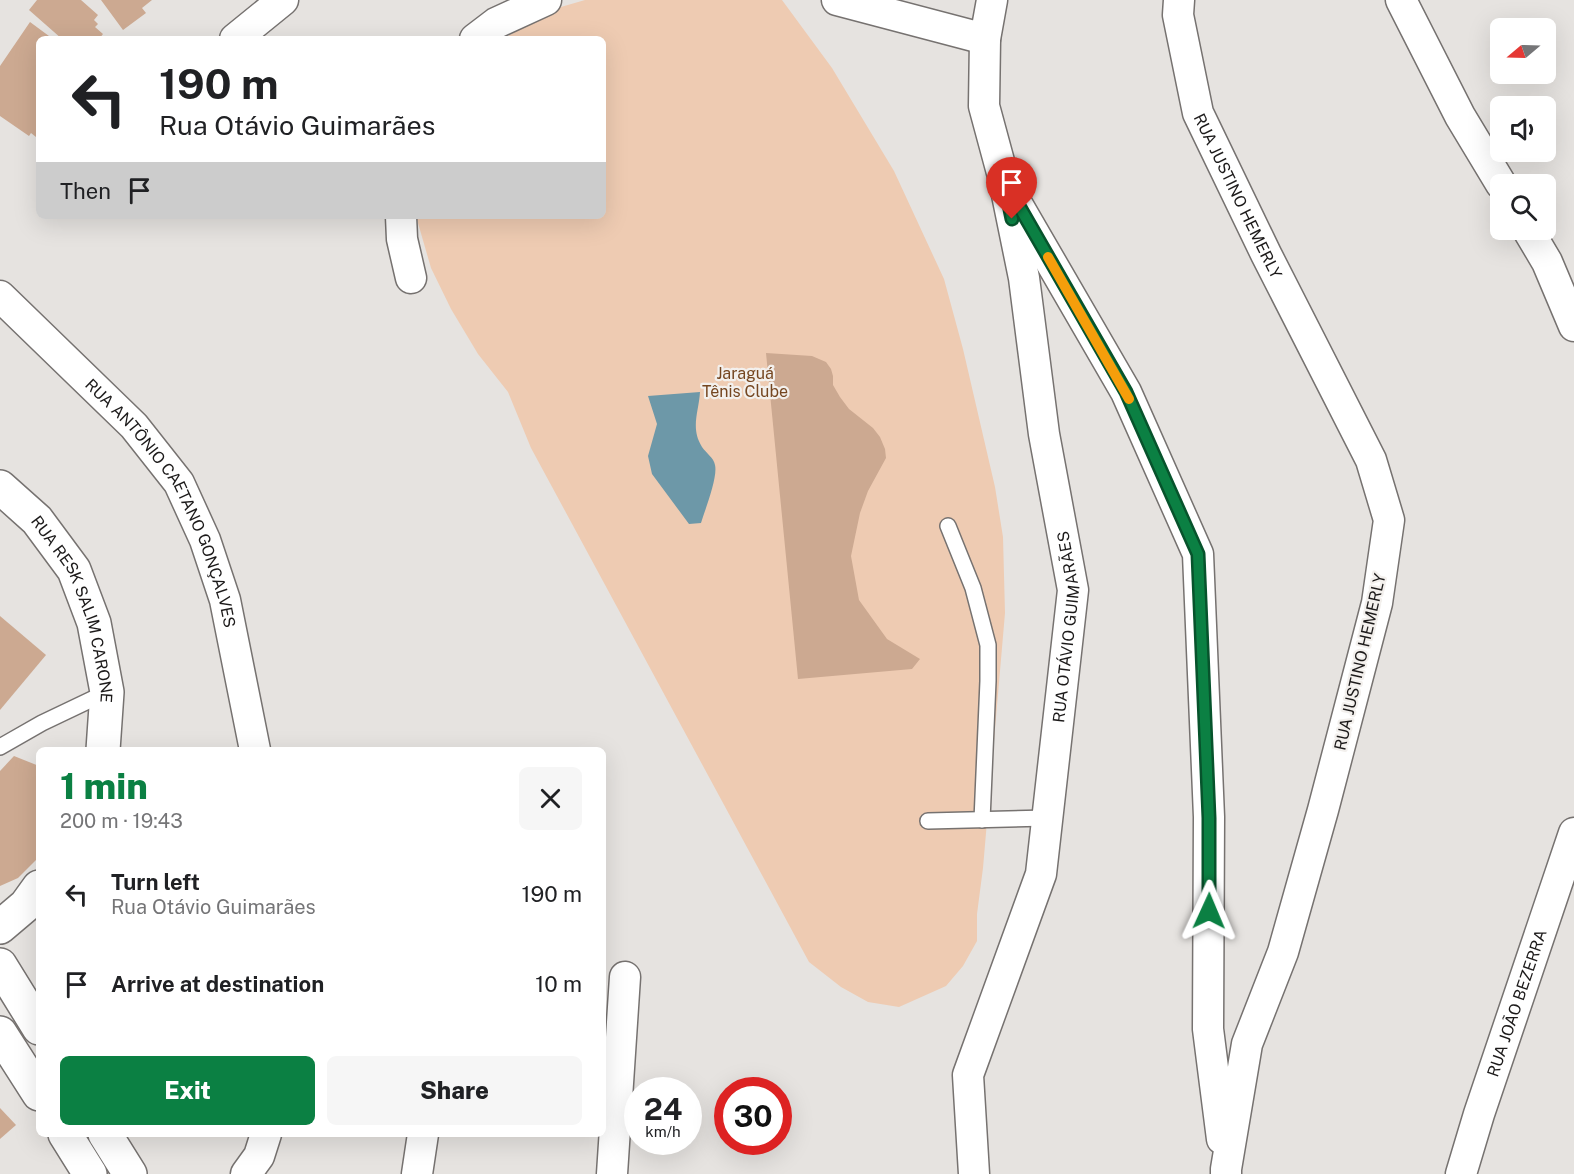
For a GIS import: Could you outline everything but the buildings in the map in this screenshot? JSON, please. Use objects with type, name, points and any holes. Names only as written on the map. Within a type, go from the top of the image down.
[{"type":"street","points":[[240,36],[283,0]]},
{"type":"street","points":[[479,36],[496,23],[546,0]]},
{"type":"street","points":[[837,0],[985,39]]},
{"type":"street","name":"RUA OTÁVIO GUIMARÃES","points":[[974,1174],[968,1075],[1041,874],[1073,590],[1044,434],[1024,278],[1004,180],[984,106],[985,39],[992,0]]},
{"type":"street","name":"RUA JUSTINO HEMERLY","points":[[1179,0],[1178,15],[1198,113],[1266,254],[1371,460],[1389,520],[1377,603],[1323,810],[1283,952],[1247,1044],[1226,1171]]},
{"type":"street","points":[[1401,0],[1460,116],[1495,174]]},
{"type":"street","points":[[1004,180],[1126,392],[1198,554],[1209,818],[1208,1029],[1226,1171]]},
{"type":"street","points":[[400,219],[402,239],[411,278]]},
{"type":"street","points":[[1534,240],[1547,262],[1574,326]]},
{"type":"street","name":"RUA ANTÔNIO CAETANO GONÇALVES","points":[[0,296],[134,426],[179,483],[205,540],[225,600],[254,747]]},
{"type":"street","name":"RUA RESK SALIM CARONE","points":[[0,487],[37,520],[74,570],[94,623],[107,692],[103,747]]},
{"type":"street","name":"RUA JOÃO BEZERRA","points":[[1461,1174],[1574,833]]},
{"type":"street","points":[[0,927],[26,905],[36,891]]},
{"type":"street","points":[[0,965],[36,1023]]},
{"type":"street","points":[[612,1174],[625,977]]},
{"type":"street","points":[[0,1033],[36,1089]]},
{"type":"street","points":[[66,1137],[90,1174]]},
{"type":"street","points":[[107,1137],[130,1174]]},
{"type":"street","points":[[246,1174],[259,1156],[265,1137]]},
{"type":"street","points":[[417,1174],[423,1137]]},
{"type":"lane","points":[[948,526],[973,588],[988,645],[982,820]]},
{"type":"lane","points":[[0,747],[42,723],[107,692]]},
{"type":"lane","points":[[928,821],[1047,818]]},
{"type":"green space","name":"Jaraguá Tênis Clube","points":[[585,0],[782,0],[832,68],[894,171],[944,279],[995,487],[1003,537],[1005,613],[977,914],[977,941],[963,966],[946,986],[899,1007],[868,1002],[841,987],[809,962],[531,448],[508,392],[478,354],[451,309],[431,268],[417,219],[606,219],[606,36],[508,36],[554,9]]},
{"type":"water","points":[[700,392],[696,433],[702,447],[713,460],[715,470],[713,485],[701,523],[689,524],[652,474],[648,456],[657,424],[648,396]]},
{"type":"slow traffic","points":[[1048,257],[1129,399]]},
{"type":"route","points":[[1012,219],[1004,180],[1126,392],[1198,554],[1209,818],[1209,911]]}]
